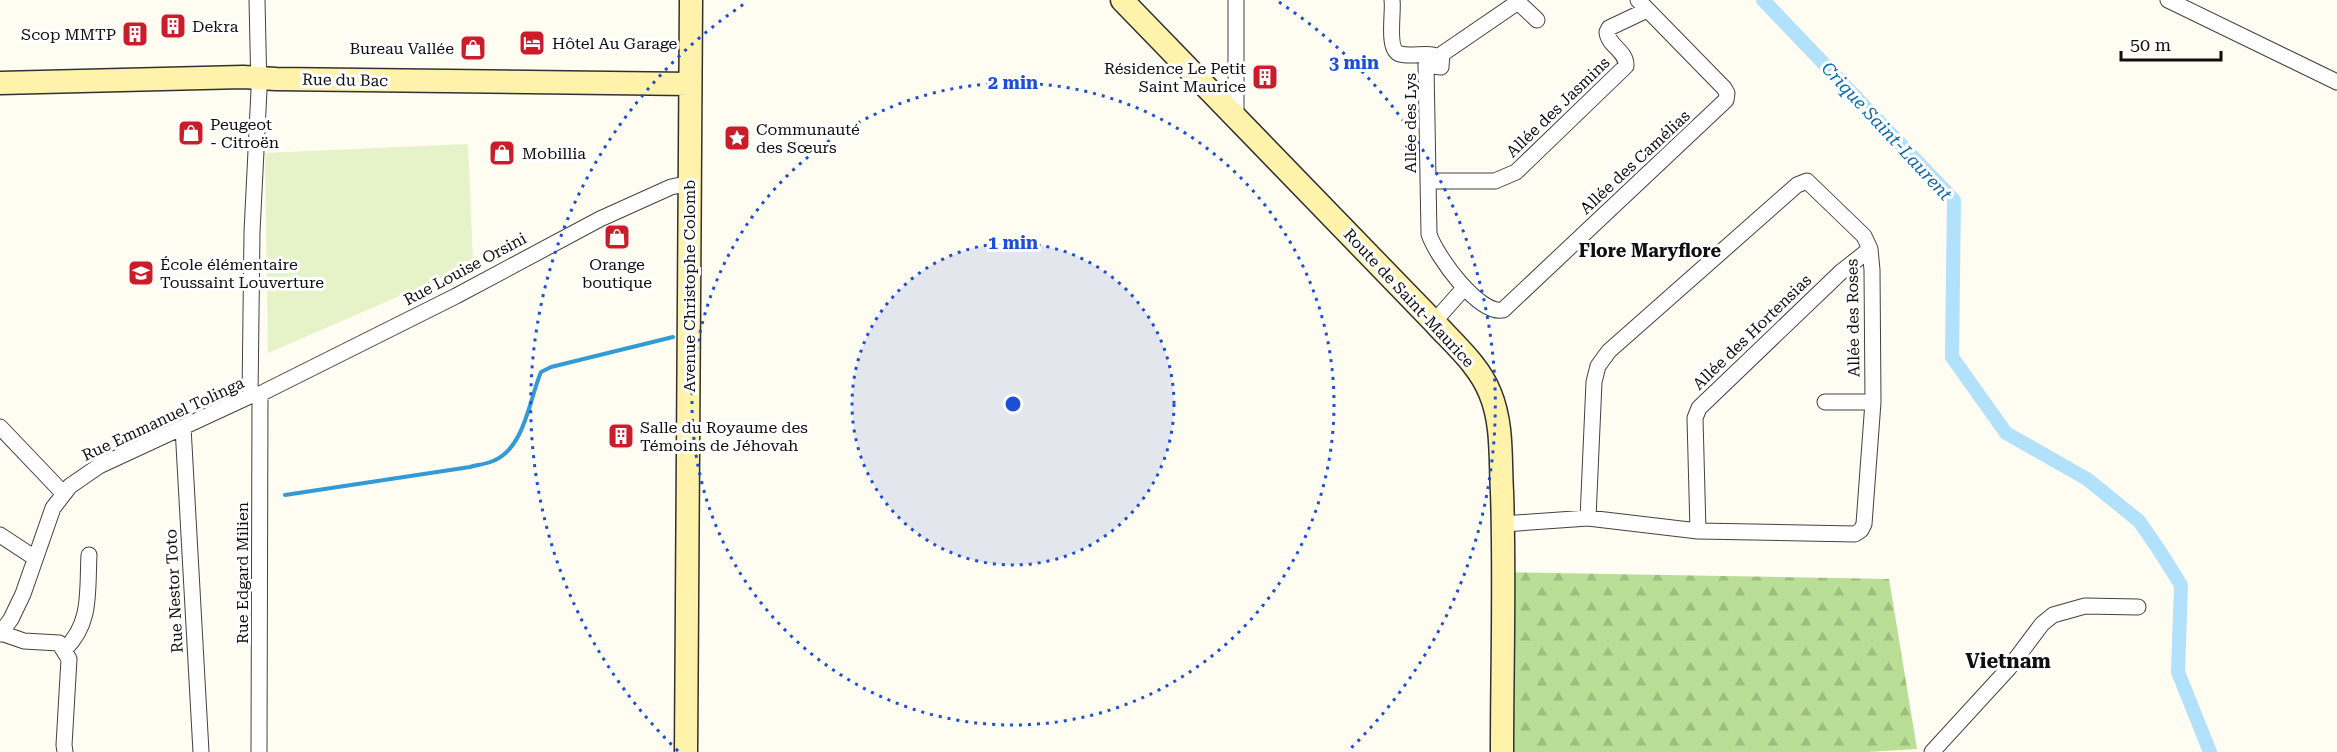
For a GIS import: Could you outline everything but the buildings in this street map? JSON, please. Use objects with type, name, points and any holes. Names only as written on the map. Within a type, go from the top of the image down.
[{"type":"street","name":"Rue Edgard Milien","points":[[257,0],[258,78],[252,232],[259,752]]},
{"type":"street","name":"Avenue Christophe Colomb","points":[[686,752],[692,0]]},
{"type":"street","name":"Route de Saint-Maurice","points":[[1122,0],[1434,322],[1478,369],[1485,382],[1496,408],[1499,431],[1503,524],[1502,752]]},
{"type":"street","points":[[1236,0],[1236,116]]},
{"type":"street","name":"Allée des Lys","points":[[1392,0],[1392,41],[1395,50],[1400,54],[1433,55],[1437,57],[1441,67],[1426,65],[1428,230],[1431,241],[1464,288]]},
{"type":"street","points":[[2168,0],[2337,82]]},
{"type":"street","points":[[1441,67],[1442,54],[1517,1],[1537,20]]},
{"type":"street","name":"Allée des Jasmins","points":[[1428,181],[1495,181],[1516,171],[1626,66],[1625,57],[1608,39],[1607,32],[1609,28],[1643,5]]},
{"type":"street","name":"Allée des Camélias","points":[[1464,288],[1493,311],[1507,308],[1726,100],[1727,93],[1724,87],[1643,5]]},
{"type":"street","name":"Rue du Bac","points":[[0,83],[258,78],[690,84]]},
{"type":"street","name":"Allée des Roses","points":[[1503,524],[1588,518],[1698,531],[1855,534],[1862,530],[1873,402],[1870,249],[1864,236],[1812,184],[1807,181],[1803,182],[1604,356],[1598,366],[1594,382],[1588,518]]},
{"type":"street","name":"Rue Louise Orsini","points":[[255,395],[456,296],[600,219],[671,187],[690,183]]},
{"type":"street","name":"Allée des Hortensias","points":[[1698,531],[1695,418],[1699,408],[1841,272],[1870,249]]},
{"type":"street","points":[[1434,322],[1464,288]]},
{"type":"street","name":"Rue Emmanuel Tolinga","points":[[1,633],[11,619],[23,594],[53,508],[63,493],[78,478],[99,466],[255,395]]},
{"type":"street","points":[[1825,402],[1873,402]]},
{"type":"street","points":[[0,427],[63,493]]},
{"type":"street","name":"Rue Nestor Toto","points":[[183,427],[201,752]]},
{"type":"street","points":[[0,535],[35,558]]},
{"type":"street","points":[[65,650],[74,641],[84,624],[89,555]]},
{"type":"street","points":[[1932,752],[2009,668],[2042,624],[2053,615],[2085,606],[2138,607]]},
{"type":"street","points":[[1,633],[24,641],[59,644],[65,650],[69,658],[65,752]]},
{"type":"green space","points":[[468,144],[473,261],[464,261],[464,268],[268,353],[265,153]]},
{"type":"green space","points":[[1502,572],[1889,579],[1917,749],[1867,752],[1502,752]]},
{"type":"waterway","name":"Crique Saint-Laurent","points":[[1763,0],[1954,200],[1952,357],[2006,433],[2087,479],[2139,521],[2159,550],[2181,585],[2178,672],[2210,752]]},
{"type":"waterway","points":[[285,495],[470,467],[493,461],[504,455],[519,435],[541,372],[551,367],[673,337]]},
{"type":"place","name":"Dekra","points":[[173,26]]},
{"type":"place","name":"Scop MMTP","points":[[135,34]]},
{"type":"place","name":"Hôtel Au Garage","points":[[532,43]]},
{"type":"place","name":"Bureau Vallée","points":[[473,48]]},
{"type":"place","name":"Résidence Le Petit Saint Maurice","points":[[1265,77]]},
{"type":"place","name":"Peugeot - Citroën","points":[[191,133]]},
{"type":"place","name":"Communauté des Sœurs","points":[[737,138]]},
{"type":"place","name":"Mobillia","points":[[502,153]]},
{"type":"place","name":"Orange boutique","points":[[617,237]]},
{"type":"place","name":"École élémentaire Toussaint Louverture","points":[[141,273]]},
{"type":"place","name":"Salle du Royaume des Témoins de Jéhovah","points":[[621,436]]},
{"type":"district","name":"Flore Maryflore","points":[[1650,250]]},
{"type":"district","name":"Vietnam","points":[[2008,661]]}]
